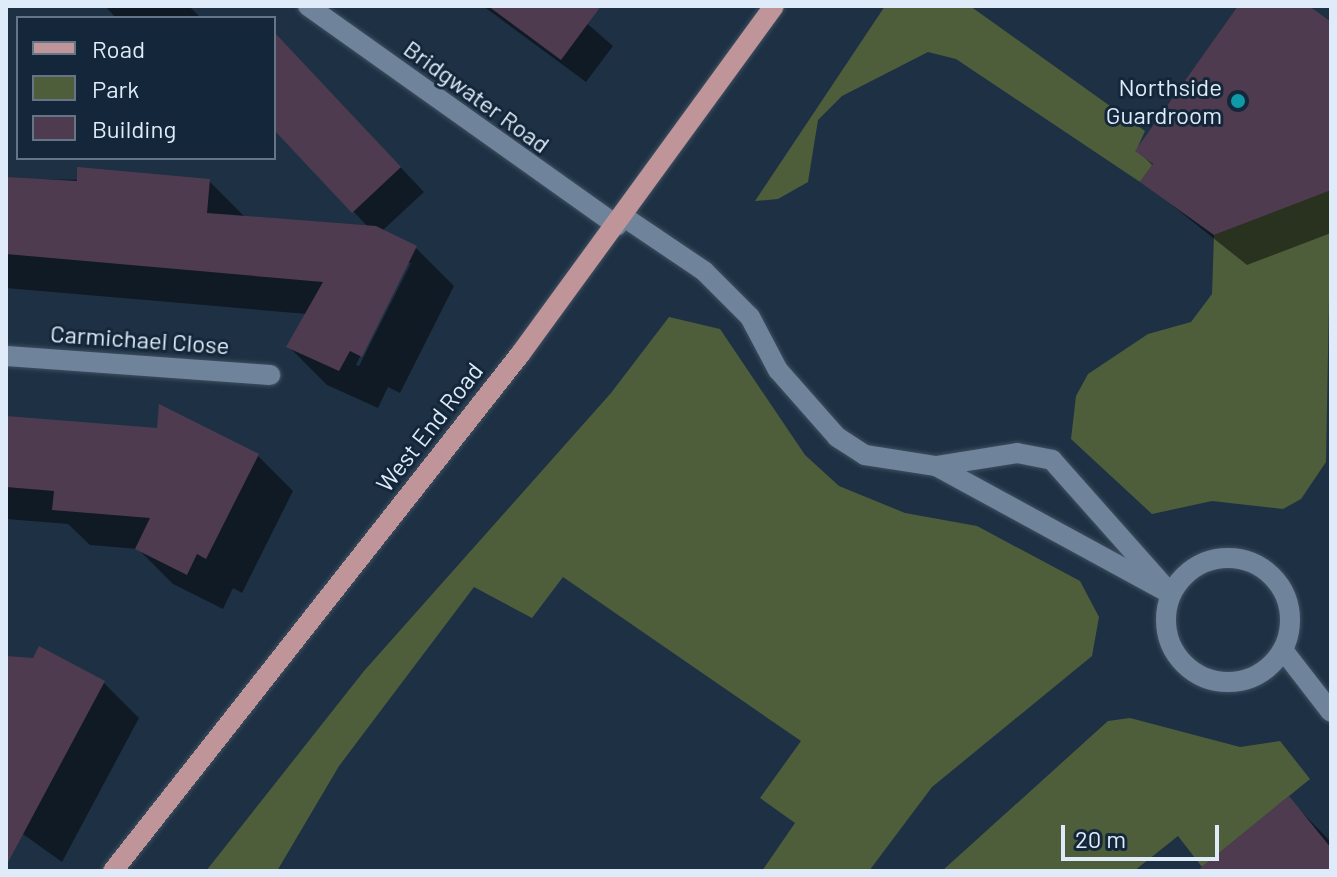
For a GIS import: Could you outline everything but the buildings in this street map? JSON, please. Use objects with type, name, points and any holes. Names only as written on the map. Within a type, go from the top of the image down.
[{"type":"main road","name":"West End Road","points":[[113,871],[620,221],[774,6]]},
{"type":"street","name":"Bridgwater Road","points":[[308,6],[620,221],[704,271],[750,317],[778,370],[837,437],[865,455],[936,466]]},
{"type":"street","name":"Carmichael Close","points":[[6,356],[270,375]]},
{"type":"street","points":[[936,466],[1017,453],[1052,460],[1171,594],[1172,649],[1199,676],[1237,683],[1271,666],[1283,650],[1287,599],[1266,570],[1249,561],[1204,563],[1171,594]]},
{"type":"street","points":[[936,466],[1171,594]]},
{"type":"street","points":[[1283,650],[1331,712]]},
{"type":"green space","points":[[885,6],[970,6],[1145,131],[1136,151],[1153,164],[1140,182],[956,59],[928,52],[842,96],[818,120],[808,182],[778,199],[755,201]]},
{"type":"green space","points":[[1331,189],[1326,462],[1301,499],[1283,509],[1212,501],[1152,514],[1071,439],[1076,396],[1088,374],[1148,334],[1191,322],[1212,294],[1214,235]]},
{"type":"green space","points":[[669,317],[720,329],[805,455],[839,486],[905,513],[977,526],[1080,581],[1099,617],[1092,656],[932,787],[869,871],[762,871],[795,823],[760,798],[801,741],[563,577],[532,618],[474,587],[339,766],[277,871],[206,871],[364,671],[611,393]]},
{"type":"green space","points":[[1130,718],[1240,747],[1280,741],[1310,779],[1202,867],[1178,836],[1134,871],[942,871],[1108,721]]},
{"type":"place","name":"Northside Guardroom","points":[[1238,101]]}]
